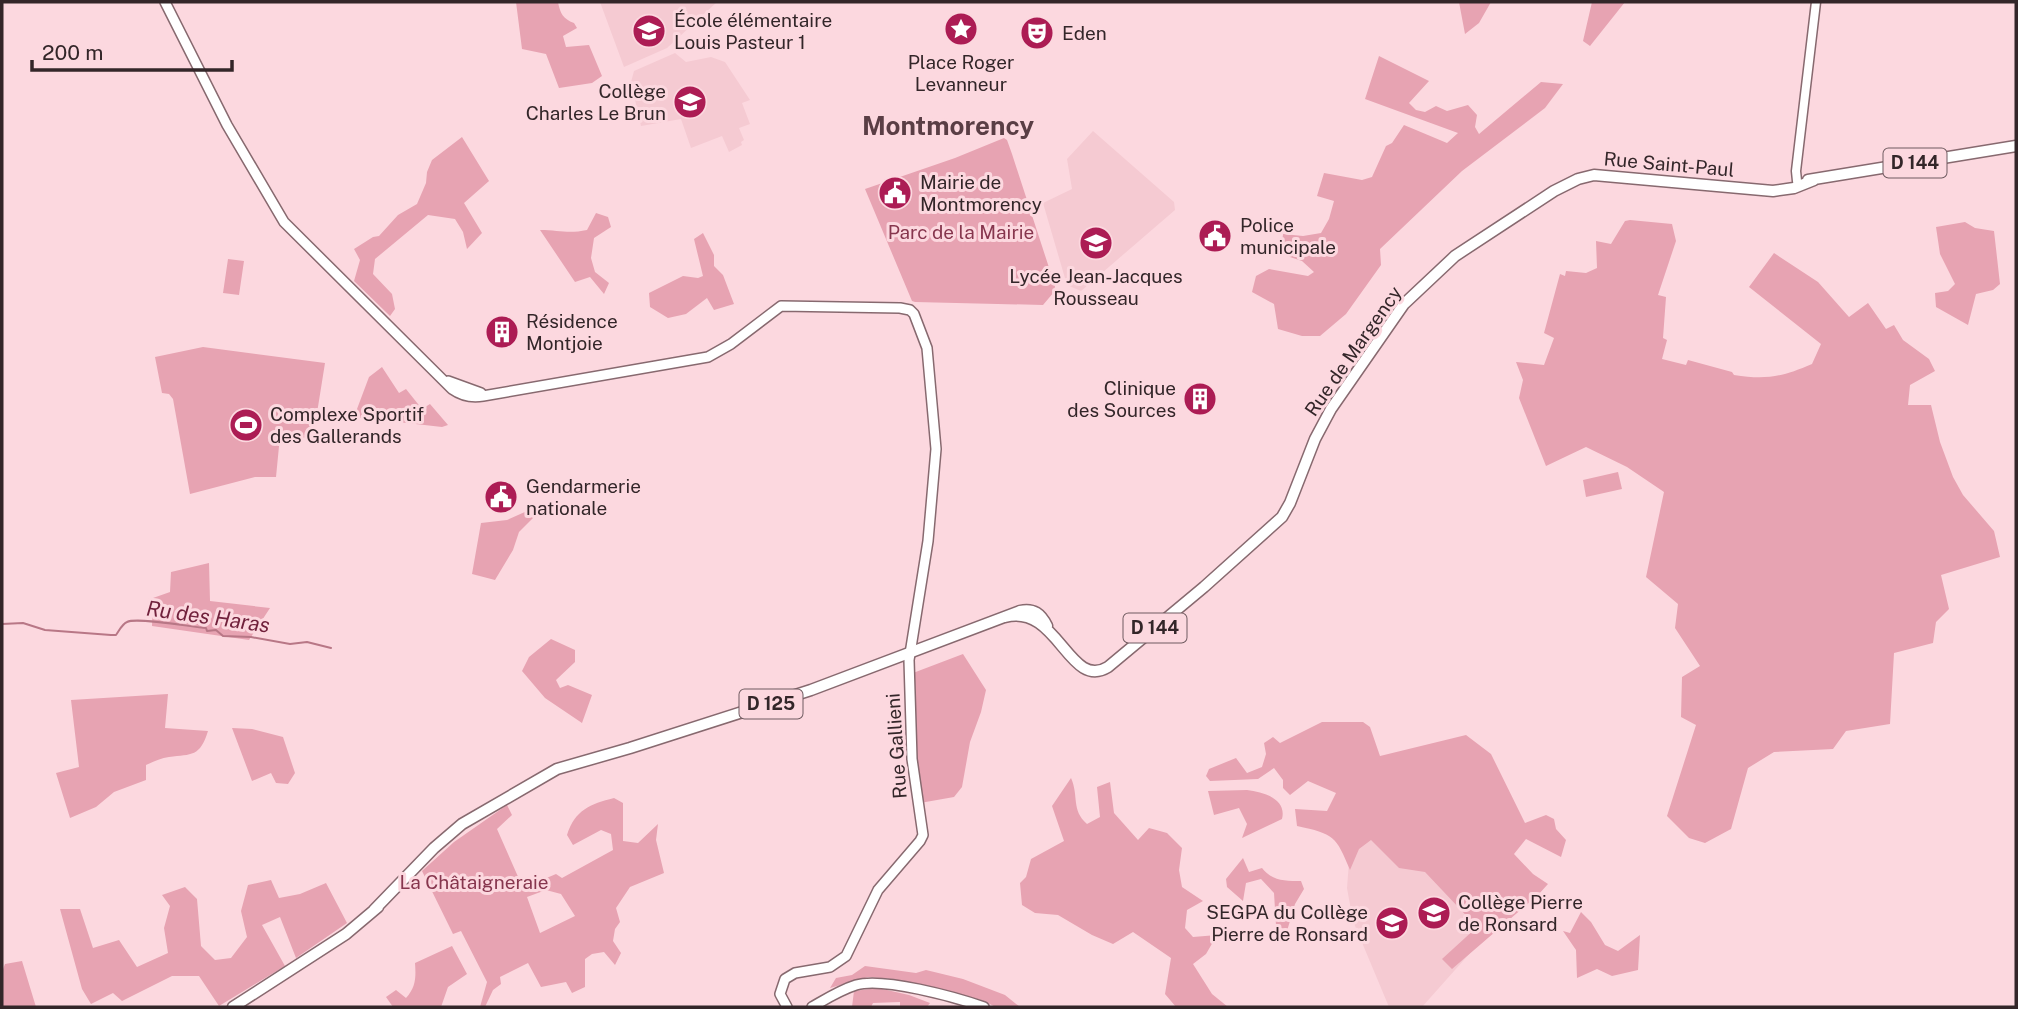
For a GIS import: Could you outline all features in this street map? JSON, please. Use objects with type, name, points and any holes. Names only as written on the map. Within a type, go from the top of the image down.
[{"type":"main road","name":"Rue Gallieni","points":[[164,2],[227,125],[284,222],[441,376],[463,387],[493,394],[708,357],[784,306],[896,307],[912,312],[926,343],[936,449],[928,541],[910,654],[912,760],[923,835],[878,890],[846,956],[830,967],[795,973],[785,979],[780,994],[787,1007]]},
{"type":"main road","name":"D 144","points":[[1796,185],[2016,146]]},
{"type":"main road","name":"Rue Saint-Paul","points":[[1589,176],[1773,191],[1796,185]]},
{"type":"main road","name":"Rue de Margency","points":[[910,654],[1005,617],[1028,616],[1051,633],[1080,666],[1095,671],[1105,669],[1258,540],[1286,511],[1315,439],[1331,409],[1393,317],[1414,293],[1449,261],[1475,242],[1568,183],[1589,176]]},
{"type":"main road","name":"D 125","points":[[233,1007],[346,934],[467,821],[539,780],[786,699],[910,654]]},
{"type":"main road","points":[[812,1007],[851,987],[879,983],[906,987],[984,1007]]},
{"type":"street","points":[[1796,185],[1816,2]]},
{"type":"shaded area","name":"École élémentaire Louis Pasteur 1","points":[[600,2],[717,2],[667,48],[624,67]]},
{"type":"shaded area","name":"Collège Charles Le Brun","points":[[675,53],[686,62],[711,57],[725,62],[750,100],[742,103],[750,124],[739,128],[744,140],[742,145],[729,152],[722,136],[691,148],[681,119],[641,126],[631,82],[634,71]]},
{"type":"shaded area","name":"Lycée Jean-Jacques Rousseau","points":[[1093,131],[1174,202],[1175,210],[1081,291],[1067,285],[1043,203],[1072,189],[1067,159]]},
{"type":"shaded area","name":"Collège Pierre de Ronsard","points":[[1352,823],[1526,905],[1471,952],[1422,1007],[1389,1007],[1353,921],[1347,888]]},
{"type":"green space","points":[[516,2],[558,2],[563,15],[577,28],[563,36],[566,47],[589,45],[602,76],[592,83],[559,88],[546,54],[522,49]]},
{"type":"green space","points":[[1459,2],[1491,2],[1479,23],[1465,34]]},
{"type":"green space","points":[[1592,2],[1625,2],[1590,46],[1583,41]]},
{"type":"green space","points":[[1379,56],[1429,81],[1409,103],[1416,110],[1425,112],[1436,106],[1447,111],[1468,105],[1477,115],[1475,127],[1479,134],[1541,82],[1563,84],[1545,108],[1462,171],[1380,249],[1381,265],[1346,314],[1320,336],[1302,336],[1278,329],[1274,304],[1252,292],[1256,276],[1269,269],[1308,276],[1314,272],[1302,261],[1281,254],[1283,234],[1303,236],[1321,233],[1329,219],[1334,201],[1317,196],[1324,173],[1362,180],[1372,177],[1386,146],[1392,143],[1404,125],[1447,143],[1458,133],[1365,99]]},
{"type":"green space","points":[[462,137],[489,181],[464,203],[482,233],[467,249],[463,232],[455,219],[428,215],[375,259],[373,274],[392,294],[395,309],[390,316],[354,281],[360,260],[354,249],[379,236],[398,215],[417,204],[432,160]]},
{"type":"green space","name":"Parc de la Mairie","points":[[1004,138],[1012,154],[1055,286],[1054,292],[1043,305],[912,301],[865,189]]},
{"type":"green space","points":[[596,213],[608,217],[611,227],[594,238],[591,258],[595,272],[609,283],[604,294],[590,277],[575,282],[540,230],[587,230]]},
{"type":"green space","points":[[1625,221],[1672,224],[1676,241],[1658,295],[1666,297],[1663,338],[1667,340],[1662,359],[1686,365],[1688,360],[1732,372],[1734,375],[1755,377],[1783,375],[1812,364],[1821,344],[1749,287],[1774,253],[1818,282],[1849,317],[1868,303],[1886,329],[1894,325],[1903,340],[1929,359],[1935,371],[1910,385],[1908,405],[1931,405],[1940,442],[1953,477],[1963,495],[1994,531],[2000,557],[1941,575],[1949,609],[1936,622],[1933,643],[1894,653],[1890,724],[1846,731],[1833,749],[1774,752],[1748,768],[1731,829],[1705,843],[1689,838],[1667,816],[1696,725],[1681,717],[1682,677],[1700,666],[1675,628],[1678,604],[1646,577],[1664,492],[1627,467],[1586,447],[1546,466],[1519,398],[1523,380],[1516,362],[1544,365],[1554,338],[1544,333],[1560,274],[1565,276],[1566,271],[1586,273],[1597,268],[1596,241],[1611,244]]},
{"type":"green space","points":[[1965,222],[1975,228],[1994,231],[2000,284],[1993,290],[1976,294],[1968,325],[1936,307],[1935,293],[1948,291],[1955,284],[1940,254],[1936,227]]},
{"type":"green space","points":[[703,233],[714,255],[714,266],[723,275],[734,304],[714,310],[707,298],[686,314],[668,318],[650,307],[649,293],[683,276],[703,276],[694,239]]},
{"type":"green space","points":[[228,259],[244,261],[239,295],[223,293]]},
{"type":"green space","name":"Complexe Sportif des Gallerands","points":[[203,347],[325,363],[313,438],[280,436],[276,477],[255,477],[190,494],[173,399],[169,394],[162,393],[155,357]]},
{"type":"green space","points":[[382,367],[399,393],[406,389],[422,409],[430,404],[448,425],[442,427],[354,417],[369,377]]},
{"type":"green space","points":[[1618,472],[1622,489],[1586,497],[1583,480]]},
{"type":"green space","points":[[536,507],[539,512],[519,532],[513,550],[495,580],[472,574],[481,523],[507,520]]},
{"type":"green space","points":[[209,563],[210,601],[270,608],[249,640],[152,626],[153,598],[170,592],[171,572]]},
{"type":"green space","points":[[551,639],[575,650],[575,662],[556,680],[560,688],[568,685],[592,695],[582,723],[545,698],[522,671],[529,657]]},
{"type":"green space","points":[[963,654],[986,690],[970,742],[962,787],[954,797],[920,803],[914,761],[913,673]]},
{"type":"green space","points":[[168,694],[165,728],[208,731],[202,746],[194,753],[157,760],[146,765],[146,780],[114,792],[96,807],[70,818],[56,773],[79,767],[71,700]]},
{"type":"green space","points":[[1322,722],[1363,722],[1370,727],[1380,756],[1466,735],[1491,754],[1525,823],[1546,815],[1554,819],[1556,829],[1566,840],[1561,857],[1526,839],[1514,854],[1533,874],[1548,884],[1452,969],[1442,959],[1477,927],[1425,872],[1399,868],[1371,840],[1359,849],[1350,870],[1332,838],[1319,831],[1297,826],[1295,809],[1327,811],[1336,793],[1308,781],[1290,795],[1283,788],[1283,780],[1274,768],[1258,779],[1210,781],[1206,776],[1209,769],[1236,758],[1247,773],[1262,767],[1266,754],[1264,743],[1273,737],[1280,743]]},
{"type":"green space","points":[[232,728],[252,729],[283,737],[295,773],[288,784],[276,783],[271,773],[252,781]]},
{"type":"green space","points":[[1071,778],[1077,808],[1087,824],[1100,817],[1097,787],[1110,782],[1114,813],[1138,840],[1149,828],[1167,833],[1182,848],[1179,870],[1182,887],[1203,901],[1187,910],[1185,928],[1193,937],[1217,935],[1206,954],[1193,964],[1212,994],[1228,1007],[1176,1007],[1165,994],[1171,958],[1133,932],[1113,944],[1058,915],[1035,913],[1022,905],[1020,883],[1026,877],[1031,859],[1064,841],[1052,806]]},
{"type":"green space","points":[[1247,790],[1273,798],[1283,812],[1282,819],[1242,838],[1247,824],[1239,808],[1214,815],[1208,791]]},
{"type":"green space","name":"La Châtaigneraie","points":[[614,798],[623,803],[623,841],[638,843],[658,824],[656,840],[664,873],[630,887],[616,908],[620,922],[615,929],[613,941],[621,953],[615,965],[604,952],[592,954],[585,959],[585,987],[572,993],[566,982],[541,987],[528,963],[500,977],[501,984],[493,990],[485,1007],[480,1007],[487,982],[461,931],[453,934],[422,871],[454,842],[507,805],[512,815],[497,829],[523,888],[556,874],[562,878],[613,850],[611,834],[601,830],[573,845],[567,835],[570,826],[584,809]],"holes":[[[546,890],[561,894],[575,916],[540,933],[527,897]]]},
{"type":"green space","points":[[1243,858],[1249,872],[1262,868],[1275,878],[1301,881],[1304,889],[1295,904],[1287,931],[1276,925],[1274,893],[1261,879],[1246,883],[1243,901],[1227,887],[1226,879]]},
{"type":"green space","points":[[271,880],[279,898],[300,894],[326,883],[347,923],[296,958],[280,917],[262,925],[285,966],[219,1006],[199,976],[172,976],[122,1001],[113,993],[91,1004],[82,989],[60,909],[80,909],[93,948],[119,940],[137,967],[168,953],[164,928],[170,906],[162,895],[185,887],[197,899],[201,946],[215,960],[231,958],[247,937],[241,911],[248,885]]},
{"type":"green space","points":[[1581,912],[1591,922],[1605,945],[1618,951],[1640,935],[1638,970],[1612,976],[1597,969],[1577,978],[1576,950],[1563,931],[1570,933]]},
{"type":"green space","points":[[452,946],[467,974],[448,987],[441,1007],[393,1007],[386,997],[396,990],[406,998],[415,982],[415,963]]},
{"type":"green space","points":[[22,961],[36,1007],[2,1007],[2,972],[5,964]]},
{"type":"green space","points":[[865,966],[916,973],[926,970],[963,979],[1005,995],[1020,1007],[996,1007],[981,1000],[893,979],[868,977],[830,988],[836,978],[852,975]]},
{"type":"green space","points":[[878,988],[930,1003],[927,1007],[900,1007],[900,1002],[852,1007],[854,991]]},
{"type":"waterway","name":"Ru des Haras","points":[[2,624],[23,623],[45,630],[116,635],[127,622],[153,621],[206,628],[207,631],[216,630],[223,636],[251,637],[290,644],[307,642],[331,648]]},
{"type":"place","name":"Place Roger Levanneur","points":[[961,29]]},
{"type":"place","name":"École élémentaire Louis Pasteur 1","points":[[649,31]]},
{"type":"place","name":"Eden","points":[[1037,33]]},
{"type":"place","name":"Collège Charles Le Brun","points":[[690,102]]},
{"type":"place","name":"Mairie de Montmorency","points":[[895,193]]},
{"type":"place","name":"Police municipale","points":[[1215,236]]},
{"type":"place","name":"Lycée Jean-Jacques Rousseau","points":[[1096,243]]},
{"type":"place","name":"Résidence Montjoie","points":[[502,332]]},
{"type":"place","name":"Clinique des Sources","points":[[1200,399]]},
{"type":"place","name":"Complexe Sportif des Gallerands","points":[[246,425]]},
{"type":"place","name":"Gendarmerie nationale","points":[[501,497]]},
{"type":"place","name":"Collège Pierre de Ronsard","points":[[1434,913]]},
{"type":"place","name":"SEGPA du Collège Pierre de Ronsard","points":[[1392,923]]},
{"type":"district","name":"Montmorency","points":[[948,126]]}]
